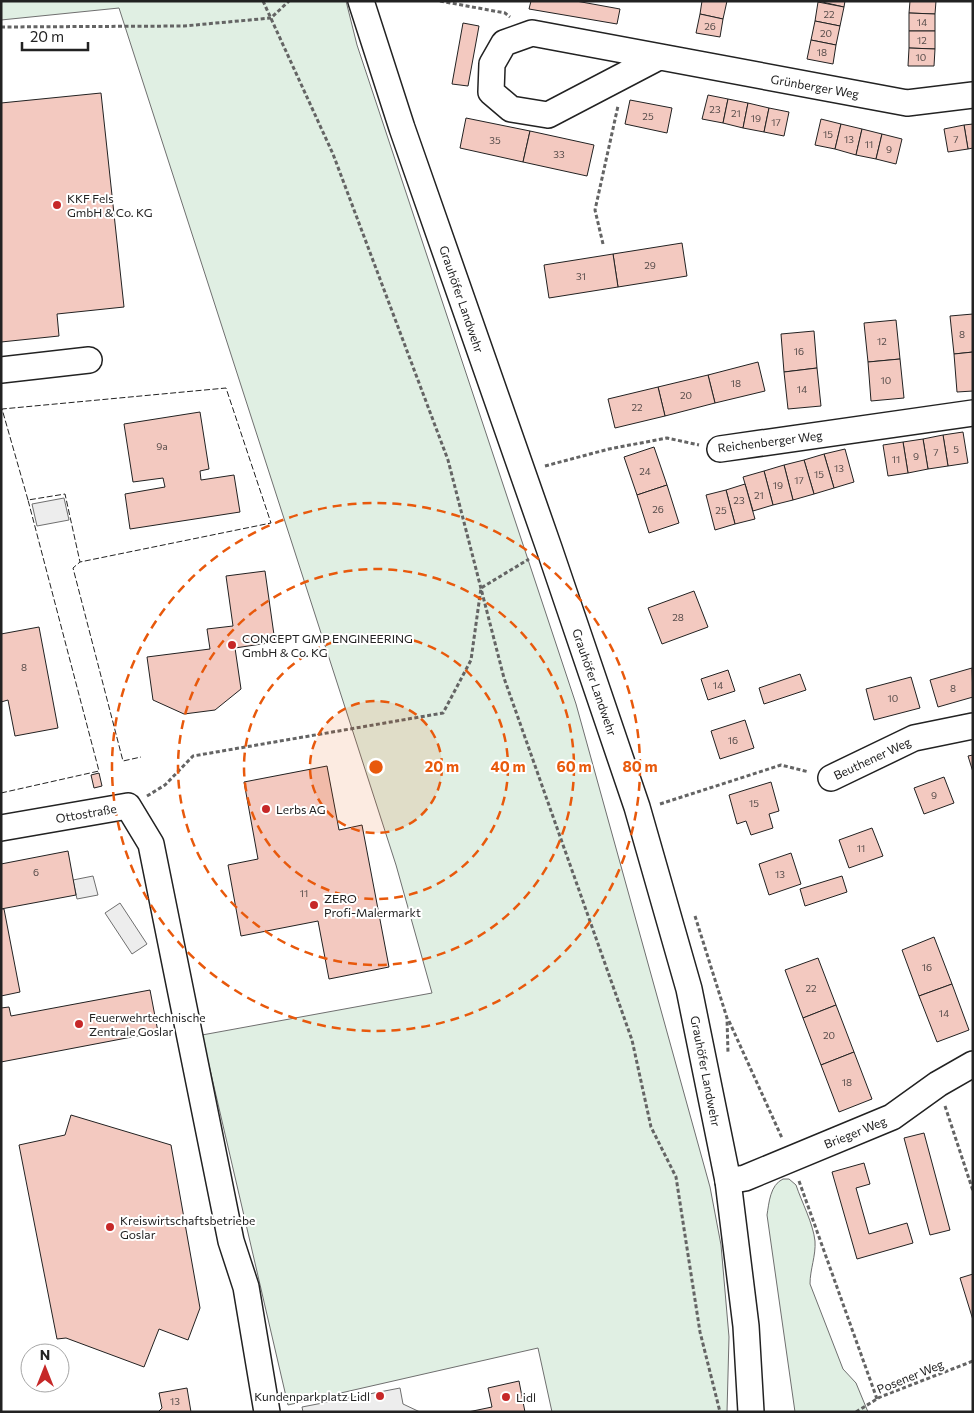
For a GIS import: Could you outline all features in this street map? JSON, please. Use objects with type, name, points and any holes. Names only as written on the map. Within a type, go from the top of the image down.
[{"type":"street","name":"Grauhöfer Landwehr","points":[[361,1],[402,128],[549,548],[637,807],[689,989],[728,1181],[746,1326],[751,1412]]},
{"type":"street","name":"Grünberger Weg","points":[[532,33],[657,58],[907,103],[973,95]]},
{"type":"street","points":[[532,33],[504,43],[492,64],[491,92],[511,109],[548,115],[657,58]]},
{"type":"street","points":[[1,370],[89,360]]},
{"type":"street","name":"Reichenberger Weg","points":[[720,449],[973,413]]},
{"type":"street","name":"Beuthener Weg","points":[[832,778],[914,738],[973,726]]},
{"type":"street","name":"Ottostraße","points":[[1,828],[128,806],[151,844],[232,1241],[246,1287],[267,1412]]},
{"type":"street","name":"Brieger Weg","points":[[728,1181],[745,1178],[892,1117],[938,1084],[973,1064]]},
{"type":"path","points":[[263,1],[332,154],[448,460],[504,678],[632,1040],[651,1127],[676,1177],[700,1332],[720,1412]]},
{"type":"path","points":[[1,27],[184,26],[271,18],[288,1]]},
{"type":"path","points":[[440,1],[504,13],[532,33]]},
{"type":"path","points":[[603,244],[595,210],[624,76]]},
{"type":"path","name":"Reichenberger Weg","points":[[540,468],[609,449],[667,438],[720,449]]},
{"type":"path","points":[[481,588],[549,548]]},
{"type":"path","points":[[128,806],[165,785],[193,756],[443,713],[471,660],[481,588]]},
{"type":"path","name":"Beuthener Weg","points":[[659,804],[781,765],[832,778]]},
{"type":"path","points":[[728,1018],[791,1159],[878,1399]]},
{"type":"path","points":[[938,1084],[973,1191]]},
{"type":"path","name":"Posener Weg","points":[[856,1412],[878,1399],[973,1361]]},
{"type":"green space","points":[[1,1],[346,1],[357,45],[576,704],[710,1187],[721,1245],[729,1337],[727,1412],[552,1412],[538,1348],[288,1405],[202,1035],[432,993],[396,865],[119,8],[1,20]]},
{"type":"green space","points":[[783,1179],[789,1179],[796,1185],[810,1220],[815,1247],[810,1284],[843,1369],[856,1383],[868,1412],[795,1412],[767,1215],[775,1185]]},
{"type":"shaded area","points":[[64,498],[69,520],[37,526],[32,504]]},
{"type":"shaded area","points":[[93,876],[98,895],[77,899],[73,880]]},
{"type":"shaded area","points":[[120,903],[147,944],[132,954],[105,913]]},
{"type":"shaded area","name":"Kundenparkplatz Lidl","points":[[400,1388],[403,1404],[420,1412],[303,1412],[302,1407]]},
{"type":"building","points":[[531,1],[576,1],[620,9],[617,24],[529,9]]},
{"type":"building","points":[[702,1],[727,1],[723,19],[700,14]]},
{"type":"building","points":[[818,1],[845,1],[844,7]]},
{"type":"building","points":[[910,1],[936,1],[935,14],[909,13]]},
{"type":"building","points":[[818,2],[844,7],[840,26],[815,21]]},
{"type":"building","points":[[909,13],[935,14],[935,31],[909,31]]},
{"type":"building","points":[[700,14],[723,19],[720,37],[696,33]]},
{"type":"building","points":[[815,21],[840,26],[836,45],[811,40]]},
{"type":"building","points":[[463,23],[479,26],[468,86],[452,84]]},
{"type":"building","points":[[909,31],[935,31],[935,49],[909,48]]},
{"type":"building","points":[[811,40],[836,45],[833,64],[807,59]]},
{"type":"building","points":[[909,48],[935,49],[934,66],[908,66]]},
{"type":"building","name":"KKF Fels GmbH & Co. KG","points":[[101,93],[124,307],[57,314],[59,336],[1,342],[1,103]]},
{"type":"building","points":[[708,95],[728,99],[723,123],[702,119]]},
{"type":"building","points":[[728,99],[748,103],[743,128],[723,123]]},
{"type":"building","points":[[630,100],[672,108],[667,133],[625,124]]},
{"type":"building","points":[[748,103],[769,108],[764,132],[743,128]]},
{"type":"building","points":[[769,108],[789,112],[784,136],[764,132]]},
{"type":"building","points":[[466,118],[530,131],[523,162],[460,148]]},
{"type":"building","points":[[821,119],[841,124],[835,149],[815,145]]},
{"type":"building","points":[[841,124],[862,129],[856,155],[835,149]]},
{"type":"building","points":[[973,124],[973,148],[968,149],[964,125]]},
{"type":"building","points":[[964,125],[968,149],[948,152],[944,129]]},
{"type":"building","points":[[862,129],[882,134],[876,159],[856,155]]},
{"type":"building","points":[[530,131],[594,145],[587,176],[523,162]]},
{"type":"building","points":[[882,134],[902,139],[896,164],[876,159]]},
{"type":"building","points":[[682,243],[687,276],[618,287],[613,254]]},
{"type":"building","points":[[613,254],[618,287],[549,298],[544,265]]},
{"type":"building","points":[[973,314],[973,352],[954,354],[950,316]]},
{"type":"building","points":[[896,320],[900,359],[868,362],[864,323]]},
{"type":"building","points":[[814,331],[817,368],[784,372],[781,334]]},
{"type":"building","points":[[973,352],[973,391],[957,392],[954,354]]},
{"type":"building","points":[[900,359],[904,398],[871,401],[868,362]]},
{"type":"building","points":[[758,362],[765,391],[715,403],[708,375]]},
{"type":"building","points":[[817,368],[821,406],[788,409],[784,372]]},
{"type":"building","points":[[708,375],[715,403],[665,416],[658,387]]},
{"type":"building","points":[[658,387],[665,416],[615,428],[608,399]]},
{"type":"building","points":[[200,412],[209,469],[200,471],[201,480],[234,475],[240,512],[130,529],[125,494],[165,487],[163,478],[133,482],[124,424]]},
{"type":"building","points":[[963,432],[968,463],[948,466],[943,435]]},
{"type":"building","points":[[943,435],[948,466],[928,469],[923,439]]},
{"type":"building","points":[[923,439],[928,469],[908,473],[903,442]]},
{"type":"building","points":[[903,442],[908,473],[888,476],[883,445]]},
{"type":"building","points":[[654,447],[667,485],[637,495],[624,457]]},
{"type":"building","points":[[845,449],[854,482],[834,488],[824,454]]},
{"type":"building","points":[[824,454],[834,488],[814,494],[804,460]]},
{"type":"building","points":[[804,460],[814,494],[793,500],[784,465]]},
{"type":"building","points":[[784,465],[793,500],[773,505],[764,471]]},
{"type":"building","points":[[764,471],[773,505],[753,511],[743,477]]},
{"type":"building","points":[[745,484],[755,519],[735,524],[726,490]]},
{"type":"building","points":[[667,485],[679,523],[649,533],[637,495]]},
{"type":"building","points":[[726,490],[735,524],[715,530],[706,495]]},
{"type":"building","name":"CONCEPT GMP ENGINEERING GmbH & Co. KG","points":[[265,571],[275,642],[235,648],[241,689],[215,710],[184,714],[153,700],[147,657],[210,649],[207,629],[233,626],[226,576]]},
{"type":"building","points":[[694,591],[708,627],[662,644],[648,608]]},
{"type":"building","points":[[39,627],[58,728],[15,736],[8,700],[1,702],[1,634]]},
{"type":"building","points":[[972,668],[973,697],[938,707],[930,680]]},
{"type":"building","points":[[728,670],[735,691],[708,700],[701,679]]},
{"type":"building","points":[[800,674],[806,690],[764,704],[759,688]]},
{"type":"building","points":[[911,677],[920,708],[874,720],[866,689]]},
{"type":"building","points":[[745,720],[754,748],[720,759],[711,731]]},
{"type":"building","points":[[973,755],[973,772],[968,756]]},
{"type":"building","points":[[327,766],[339,830],[362,825],[389,967],[329,979],[318,921],[241,936],[228,865],[258,859],[244,782]]},
{"type":"building","points":[[99,773],[102,786],[94,788],[91,775]]},
{"type":"building","points":[[944,777],[954,803],[924,814],[914,788]]},
{"type":"building","points":[[771,782],[779,811],[769,814],[773,828],[751,835],[746,821],[737,824],[729,795]]},
{"type":"building","points":[[872,828],[883,856],[849,868],[839,840]]},
{"type":"building","points":[[68,851],[76,895],[1,909],[1,864]]},
{"type":"building","points":[[791,853],[801,884],[769,895],[759,864]]},
{"type":"building","points":[[842,876],[847,892],[805,906],[800,889]]},
{"type":"building","points":[[1,909],[4,909],[20,992],[1,996]]},
{"type":"building","points":[[934,937],[952,984],[919,996],[902,950]]},
{"type":"building","points":[[818,958],[836,1005],[803,1018],[785,970]]},
{"type":"building","points":[[952,984],[969,1030],[937,1042],[919,996]]},
{"type":"building","name":"Feuerwehrtechnische Zentrale Goslar","points":[[150,990],[158,1032],[1,1062],[1,1008],[9,1007],[11,1016]]},
{"type":"building","points":[[836,1005],[854,1052],[821,1065],[803,1018]]},
{"type":"building","points":[[854,1052],[872,1099],[839,1112],[821,1065]]},
{"type":"building","name":"Kreiswirtschaftsbetriebe Goslar","points":[[71,1115],[171,1145],[200,1308],[188,1340],[159,1329],[144,1367],[66,1338],[57,1339],[19,1145],[65,1135]]},
{"type":"building","points":[[924,1133],[950,1230],[930,1235],[904,1138]]},
{"type":"building","points":[[864,1163],[870,1184],[856,1188],[869,1234],[907,1223],[913,1243],[857,1259],[832,1172]]},
{"type":"building","points":[[973,1274],[973,1320],[960,1278]]},
{"type":"building","name":"Lidl","points":[[519,1381],[525,1412],[468,1412],[492,1407],[488,1388]]},
{"type":"building","points":[[187,1388],[191,1412],[158,1412],[162,1408],[159,1393]]},
{"type":"fence","points":[[28,500],[2,409],[226,388],[271,523],[80,562]]},
{"type":"fence","points":[[1,793],[99,771],[28,500],[65,494],[80,562],[73,568],[123,761],[141,757]]},
{"type":"place","name":"KKF Fels GmbH & Co. KG","points":[[57,205]]},
{"type":"place","name":"CONCEPT GMP ENGINEERING GmbH & Co. KG","points":[[232,645]]},
{"type":"place","name":"Lerbs AG","points":[[266,809]]},
{"type":"place","name":"ZERO Profi-Malermarkt","points":[[314,905]]},
{"type":"place","name":"Feuerwehrtechnische Zentrale Goslar","points":[[79,1024]]},
{"type":"place","name":"Kreiswirtschaftsbetriebe Goslar","points":[[110,1227]]},
{"type":"place","name":"Kundenparkplatz Lidl","points":[[380,1396]]},
{"type":"place","name":"Lidl","points":[[506,1397]]}]
